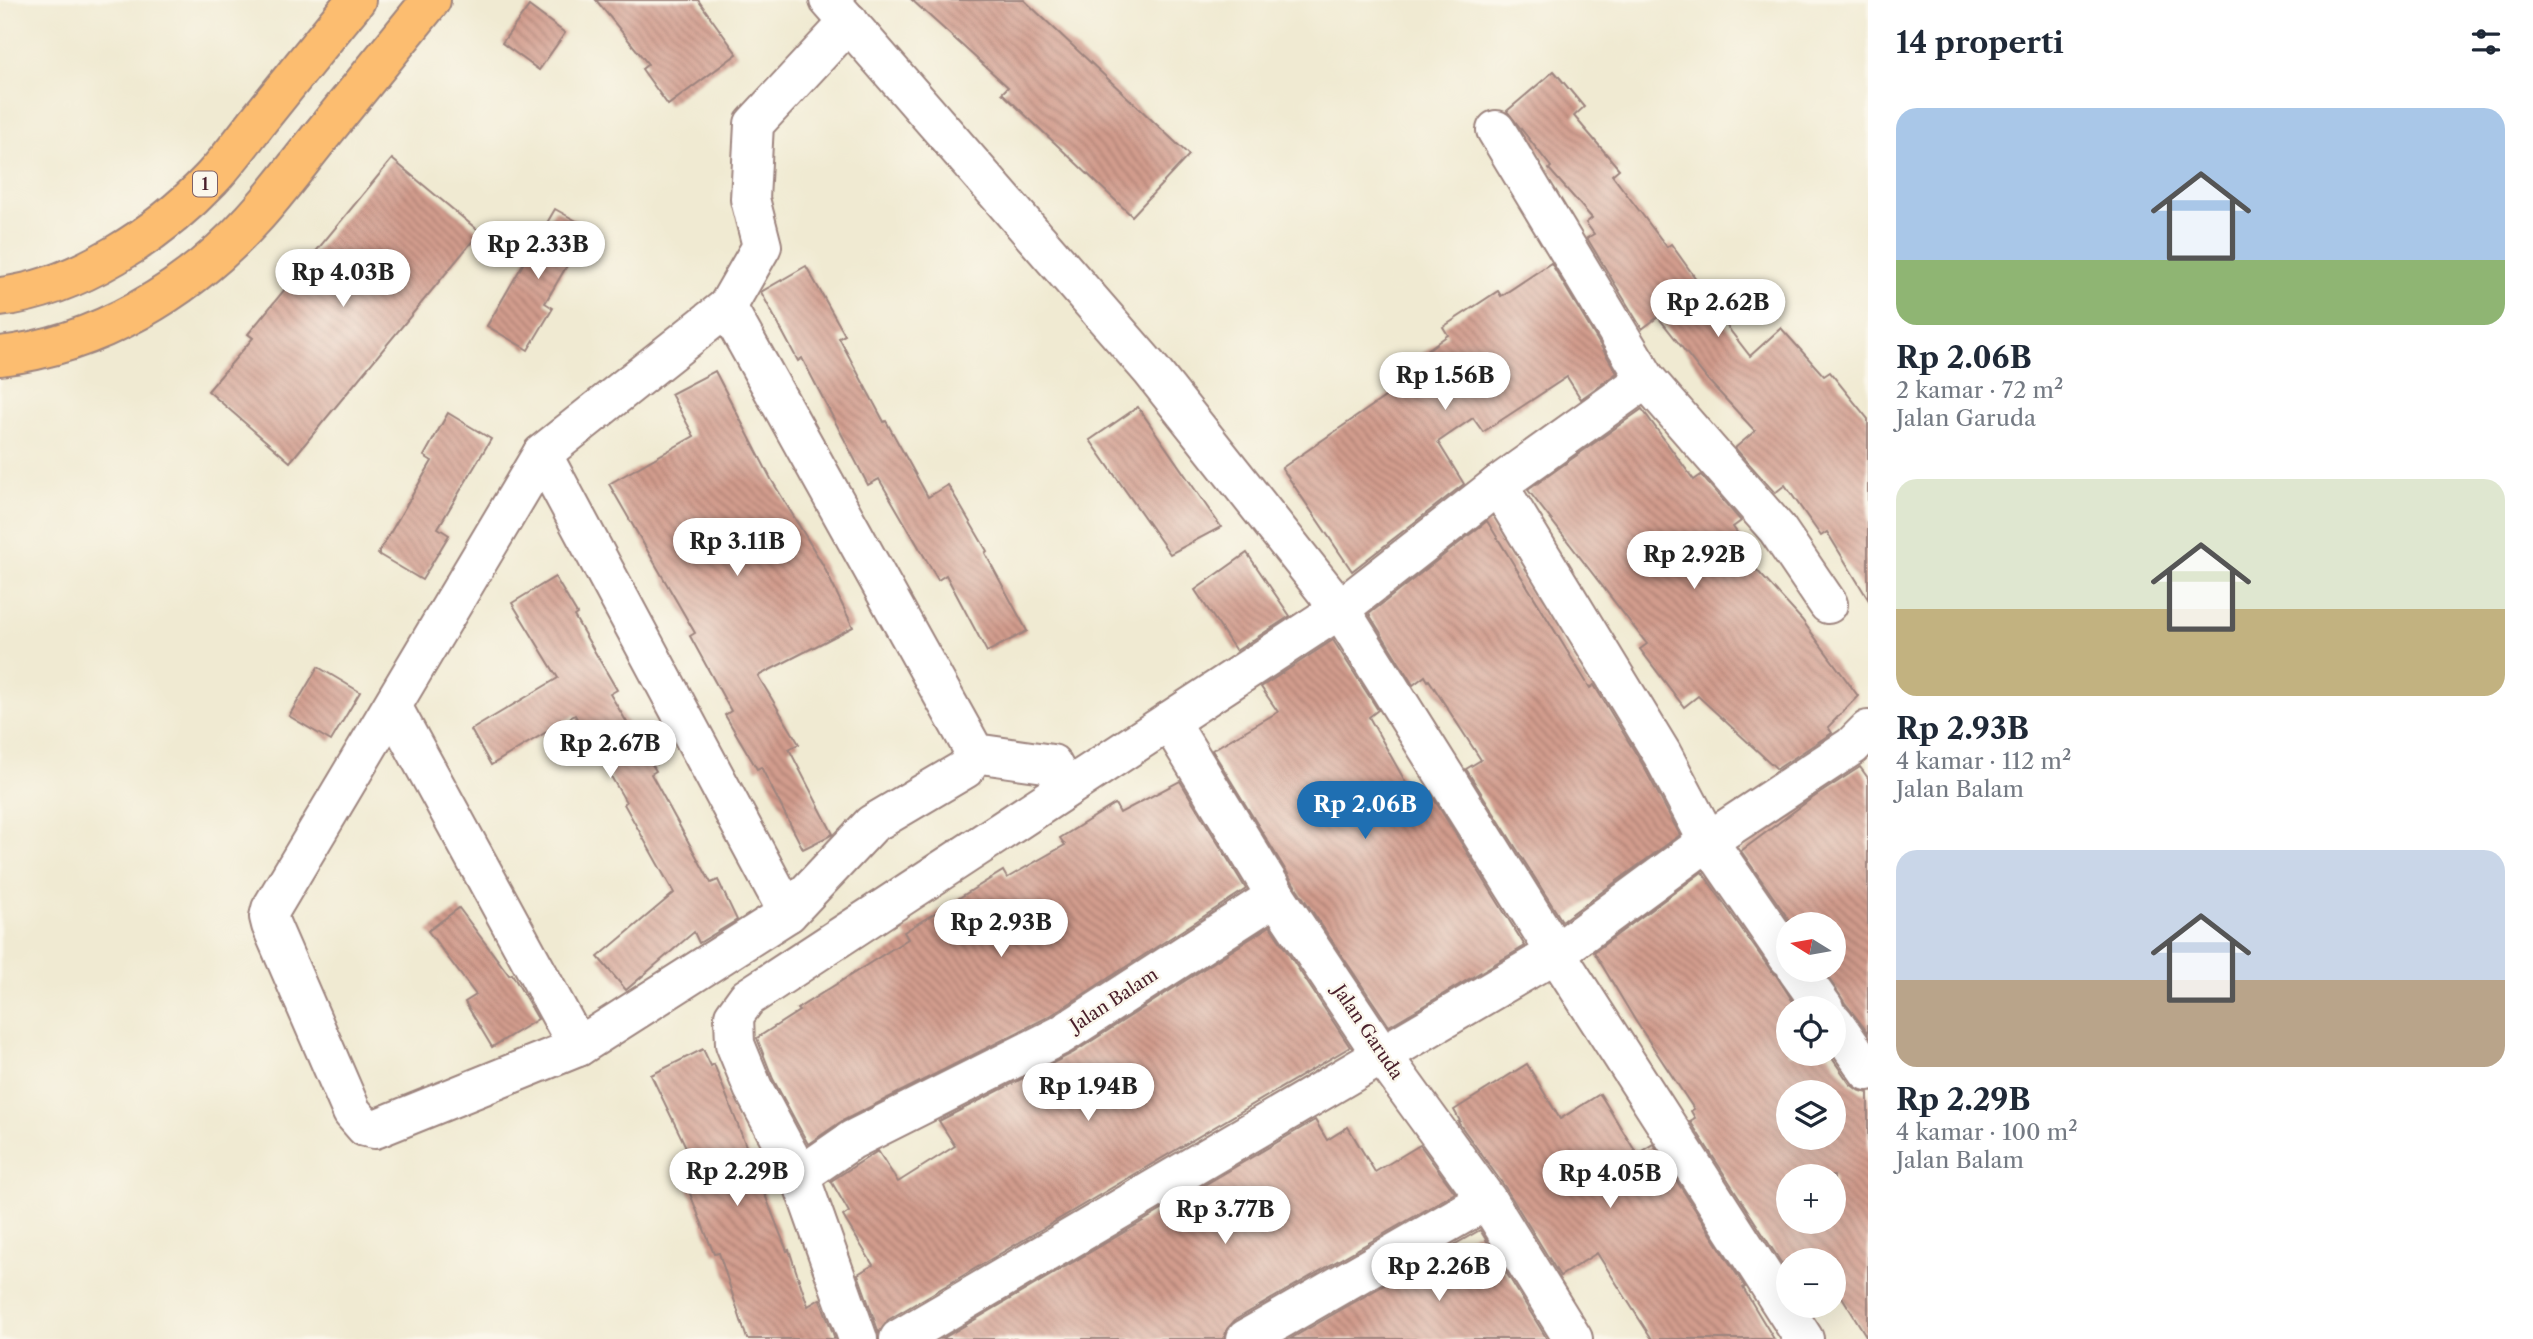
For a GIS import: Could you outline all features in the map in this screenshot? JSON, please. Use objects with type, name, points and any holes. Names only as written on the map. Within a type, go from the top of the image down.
[{"type":"highway","name":"1","points":[[0,297],[15,295],[71,277],[122,251],[167,218],[211,179],[356,0]]},
{"type":"highway","points":[[0,356],[30,353],[93,333],[153,303],[204,264],[252,220],[431,0]]},
{"type":"street","points":[[975,753],[965,769],[872,824],[788,913],[578,1047],[375,1129],[365,1126],[352,1112],[269,917],[271,909],[542,454],[727,307],[762,246],[750,199],[754,124],[839,11],[1151,370],[1340,609],[1556,953],[1804,1339]]},
{"type":"street","points":[[1496,130],[1646,379],[1777,529],[1828,604]]},
{"type":"street","points":[[727,307],[975,753]]},
{"type":"street","points":[[858,1339],[800,1175],[753,1088],[735,1044],[734,1016],[739,1007],[747,998],[1340,609],[1498,485],[1646,379]]},
{"type":"street","points":[[542,454],[788,913]]},
{"type":"street","points":[[1498,485],[1662,754],[1708,841],[1776,940]]},
{"type":"street","points":[[393,708],[578,1047]]},
{"type":"street","name":"Jalan Garuda","points":[[1169,722],[1276,896],[1382,1055],[1488,1200],[1573,1339]]},
{"type":"street","points":[[899,1339],[1556,953],[1708,841],[1863,745]]},
{"type":"street","points":[[975,753],[1052,764],[1065,788]]},
{"type":"street","name":"Jalan Balam","points":[[800,1175],[852,1140],[1061,1035],[1276,896]]},
{"type":"street","points":[[1846,1039],[1868,1071]]},
{"type":"street","points":[[1246,1339],[1488,1200]]},
{"type":"building","points":[[596,0],[698,0],[737,54],[668,105],[642,69],[648,64]]},
{"type":"building","points":[[912,0],[1024,0],[1189,155],[1132,216],[1002,93],[1008,87]]},
{"type":"building","points":[[529,6],[565,33],[539,70],[502,43]]},
{"type":"building","points":[[1554,71],[1584,107],[1574,116],[1619,169],[1612,175],[1667,247],[1671,244],[1701,286],[1698,289],[1750,356],[1781,328],[1824,376],[1830,372],[1868,419],[1868,599],[1827,532],[1821,536],[1785,485],[1775,493],[1735,448],[1755,431],[1707,379],[1658,317],[1642,329],[1587,238],[1594,234],[1586,223],[1592,218],[1549,169],[1551,167],[1507,111]]},
{"type":"building","points":[[392,159],[480,232],[290,462],[208,391],[253,338],[248,334]]},
{"type":"building","points":[[555,209],[589,228],[545,303],[553,308],[528,350],[487,326]]},
{"type":"building","points":[[1551,263],[1617,373],[1581,399],[1567,377],[1483,432],[1473,418],[1438,442],[1464,484],[1352,571],[1282,468],[1398,388],[1390,377],[1448,335],[1443,327],[1498,291],[1501,296]]},
{"type":"building","points":[[806,266],[845,335],[839,338],[928,497],[948,485],[987,551],[985,553],[1027,631],[987,652],[946,575],[938,580],[879,479],[868,485],[802,358],[798,361],[761,292]]},
{"type":"building","points":[[715,371],[771,479],[823,565],[853,627],[758,676],[799,744],[789,749],[833,834],[803,849],[761,767],[757,769],[725,715],[731,711],[690,636],[695,633],[609,484],[694,436],[671,394]]},
{"type":"building","points":[[1138,407],[1221,527],[1170,554],[1090,440]]},
{"type":"building","points":[[1642,409],[1694,480],[1701,475],[1741,521],[1733,527],[1751,552],[1745,557],[1802,620],[1858,696],[1828,727],[1832,733],[1777,769],[1698,696],[1684,707],[1640,649],[1647,644],[1528,490]]},
{"type":"building","points":[[448,413],[491,439],[438,528],[449,535],[422,580],[378,554],[432,461],[424,456]]},
{"type":"building","points":[[1487,521],[1590,688],[1594,685],[1643,765],[1680,835],[1562,921],[1466,769],[1481,760],[1429,680],[1425,676],[1413,685],[1369,614]]},
{"type":"building","points":[[1247,553],[1290,616],[1236,651],[1195,590]]},
{"type":"building","points":[[555,577],[577,614],[574,616],[617,690],[610,694],[656,771],[651,774],[711,883],[718,880],[737,920],[699,943],[694,932],[626,990],[598,957],[674,893],[624,804],[626,802],[575,715],[491,765],[471,730],[558,678],[512,603]]},
{"type":"building","points":[[1333,640],[1378,710],[1369,717],[1415,799],[1429,791],[1525,946],[1389,1026],[1294,884],[1212,750],[1278,712],[1261,687]]},
{"type":"building","points":[[318,667],[360,692],[331,741],[289,716]]},
{"type":"building","points":[[1860,767],[1868,778],[1868,1033],[1846,1004],[1846,996],[1840,996],[1831,982],[1846,982],[1846,912],[1784,912],[1741,851],[1808,801]]},
{"type":"building","points":[[1180,781],[1246,889],[1050,1016],[842,1121],[808,1144],[773,1079],[757,1038],[799,1011],[797,1009],[908,939],[904,932],[1003,871],[1007,878],[1065,845],[1060,838],[1115,804],[1120,813]]},
{"type":"building","points":[[1702,872],[1776,975],[1776,982],[1780,982],[1789,996],[1776,996],[1776,1066],[1837,1066],[1850,1084],[1868,1093],[1868,1339],[1846,1303],[1846,1248],[1776,1248],[1776,1255],[1690,1121],[1695,1118],[1691,1111],[1694,1109],[1594,952]]},
{"type":"building","points":[[459,908],[509,975],[512,974],[538,1019],[492,1047],[465,1002],[476,995],[428,931]]},
{"type":"building","points":[[1270,926],[1350,1047],[888,1320],[879,1333],[858,1274],[873,1265],[843,1216],[849,1212],[831,1181],[878,1151],[898,1182],[955,1146],[939,1121],[1073,1053]]},
{"type":"building","points":[[703,1049],[711,1066],[714,1064],[787,1251],[789,1250],[808,1306],[820,1299],[835,1339],[747,1339],[719,1253],[714,1254],[687,1186],[702,1180],[651,1075]]},
{"type":"building","points":[[1527,1064],[1560,1119],[1600,1094],[1637,1154],[1653,1144],[1745,1287],[1743,1288],[1774,1339],[1652,1339],[1597,1253],[1560,1276],[1505,1187],[1458,1122],[1460,1121],[1454,1110]]},
{"type":"building","points":[[1315,1120],[1327,1140],[1348,1127],[1375,1172],[1420,1145],[1455,1193],[1235,1320],[1227,1329],[1224,1339],[942,1339]]},
{"type":"building","points":[[1480,1230],[1547,1339],[1290,1339]]}]
